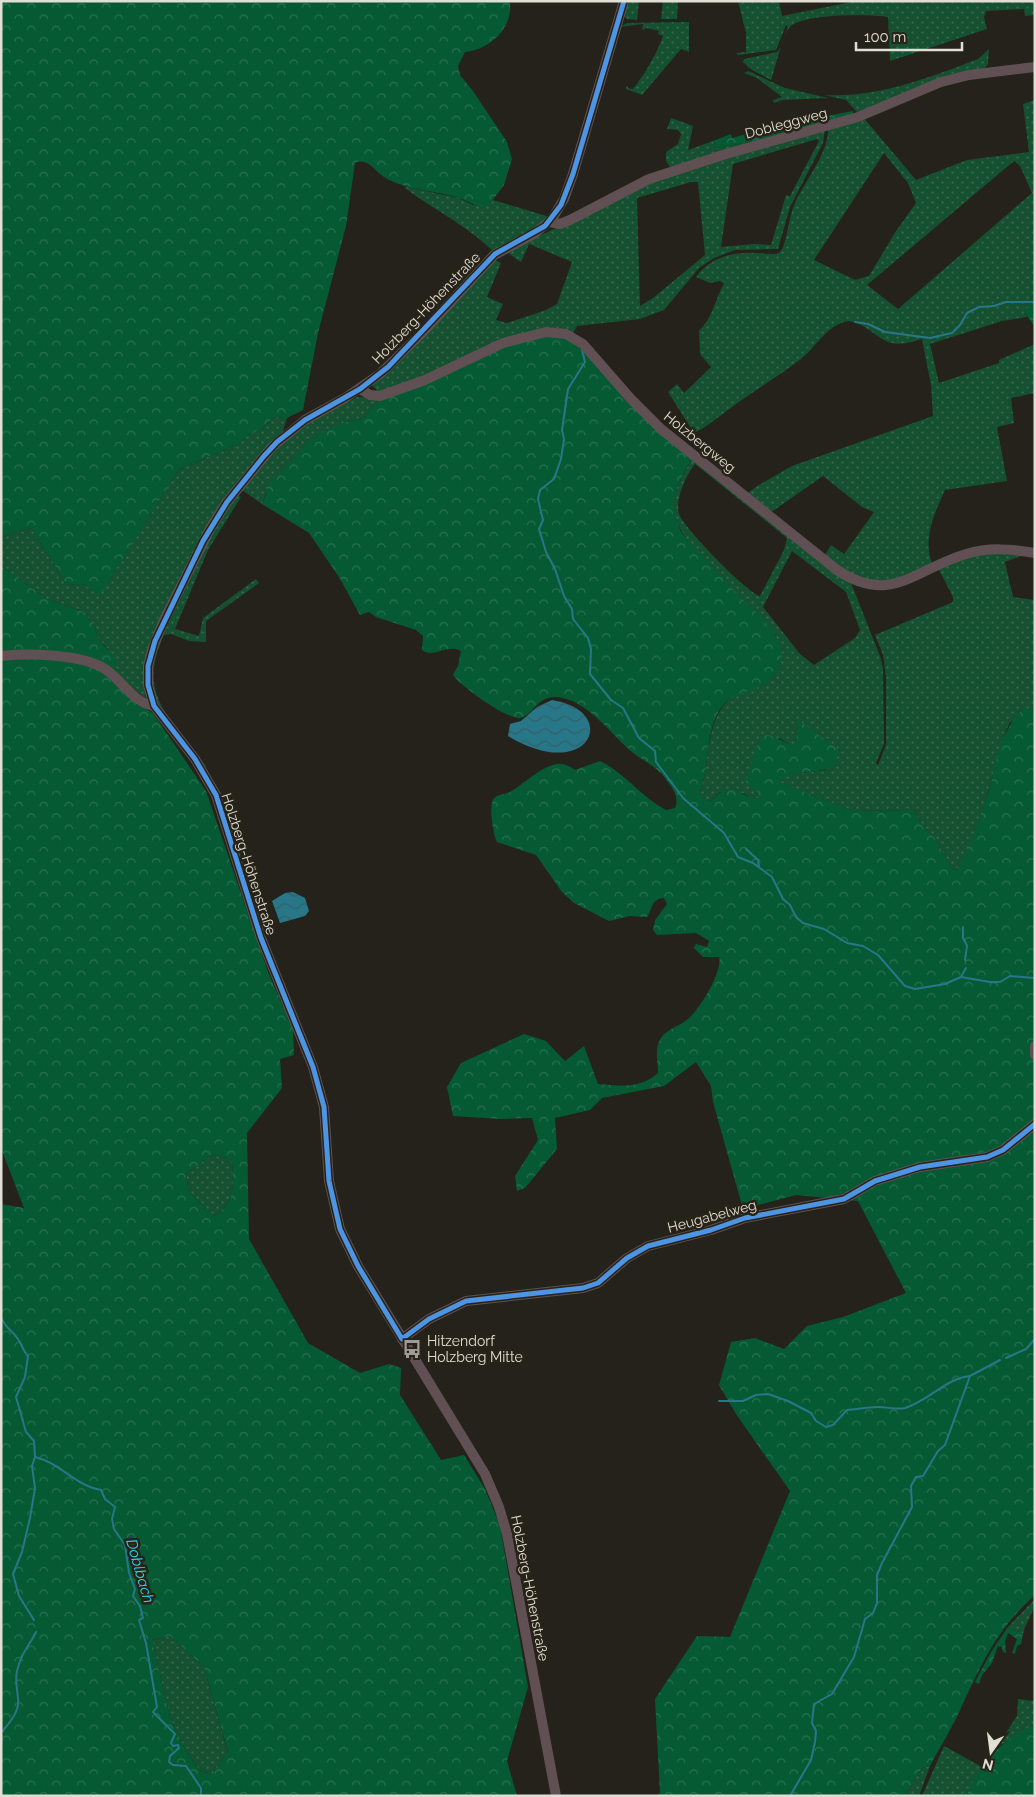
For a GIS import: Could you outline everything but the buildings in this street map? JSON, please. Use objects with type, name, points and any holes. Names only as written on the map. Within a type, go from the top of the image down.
[{"type":"street","name":"Holzberg-Höhenstraße","points":[[556,1796],[520,1597],[502,1516],[485,1474],[358,1266],[340,1229],[331,1191],[326,1127],[313,1067],[261,938],[216,795],[195,759],[154,706],[148,673],[152,650],[191,564],[219,513],[277,442],[305,420],[360,389],[401,354],[494,255],[534,234],[550,222],[561,205],[570,184],[624,1]]},
{"type":"street","name":"Dobleggweg","points":[[550,222],[560,224],[570,220],[649,179],[734,152],[858,117],[941,82],[969,75],[1035,67]]},
{"type":"street","name":"Holzbergweg","points":[[360,389],[370,395],[380,396],[425,380],[503,343],[546,332],[566,334],[583,344],[631,399],[661,429],[836,570],[852,580],[868,584],[891,585],[904,582],[953,559],[974,552],[1001,549],[1035,553]]},
{"type":"street","points":[[1,656],[57,657],[91,663],[104,668],[137,699],[154,706]]},
{"type":"street","points":[[1035,1046],[1035,1055]]},
{"type":"street","name":"Heugabelweg","points":[[402,1339],[428,1319],[466,1301],[583,1288],[598,1283],[627,1258],[648,1246],[711,1230],[745,1218],[844,1198],[874,1181],[920,1167],[993,1156],[1035,1124]]},
{"type":"green space","points":[[1,1],[510,1],[510,11],[504,29],[483,47],[465,52],[458,66],[460,75],[507,142],[512,159],[504,185],[488,206],[480,206],[450,195],[421,190],[393,182],[367,163],[355,163],[346,226],[318,333],[303,410],[287,418],[274,417],[262,429],[250,434],[238,444],[179,469],[100,595],[83,584],[67,585],[31,528],[1,537]]},
{"type":"green space","points":[[627,1],[639,1],[637,20],[627,19],[623,15]]},
{"type":"green space","points":[[663,1],[678,1],[677,19],[661,19]]},
{"type":"green space","points":[[738,1],[779,1],[782,16],[856,1],[1035,1],[1035,15],[1025,16],[1024,9],[986,11],[984,17],[987,29],[890,61],[888,17],[852,15],[820,17],[795,23],[789,28],[784,38],[788,27],[786,25],[776,50],[738,55],[736,53],[746,52],[746,33]]},
{"type":"green space","points":[[689,22],[689,52],[681,49],[642,95],[626,89],[627,85],[628,88],[633,89],[642,77],[654,57],[663,36],[658,34],[659,31],[647,28],[642,30],[643,24],[620,27],[627,23]]},
{"type":"green space","points":[[781,47],[771,80],[752,70],[743,62],[744,59],[777,52]]},
{"type":"green space","points":[[989,49],[988,64],[984,69],[857,112],[846,100],[824,95],[864,93],[922,80],[978,59]]},
{"type":"green space","points":[[748,71],[785,88],[828,98],[783,100],[774,103],[773,100],[782,97],[757,78],[744,73]]},
{"type":"green space","points":[[1035,100],[1035,302],[1025,313],[1027,317],[1002,321],[930,344],[939,383],[999,363],[999,360],[1035,344],[1035,393],[1011,398],[1014,423],[997,427],[1007,481],[945,490],[933,518],[929,537],[930,556],[933,566],[909,578],[868,583],[824,557],[831,545],[844,554],[874,512],[862,507],[823,476],[770,513],[746,494],[792,466],[933,416],[931,385],[922,339],[896,344],[880,338],[856,323],[844,322],[831,329],[793,365],[694,433],[668,392],[677,384],[684,393],[711,367],[700,354],[699,331],[711,314],[724,283],[720,281],[710,283],[696,277],[708,265],[732,254],[772,254],[780,252],[784,244],[793,208],[820,159],[827,139],[828,129],[863,117],[916,180],[967,160],[1029,152],[1023,104]],"holes":[[[884,153],[908,183],[916,203],[896,231],[869,276],[855,280],[814,260]],[[1014,161],[1020,166],[1032,193],[898,309],[867,285]]]},
{"type":"green space","points":[[853,111],[853,115],[765,139],[717,148],[713,141],[731,134],[732,138],[778,125]]},
{"type":"green space","points":[[671,118],[693,126],[688,150],[713,141],[717,148],[765,139],[670,167],[666,161],[666,152],[678,144],[681,134],[678,130],[667,129]]},
{"type":"green space","points":[[825,129],[823,143],[790,207],[778,249],[735,250],[714,258],[699,268],[664,310],[640,319],[577,326],[573,333],[424,377],[380,394],[371,384],[495,260],[501,263],[487,297],[503,304],[496,320],[507,323],[546,310],[557,304],[572,262],[529,244],[521,262],[505,251],[565,224],[639,185]],"holes":[[[817,139],[819,141],[790,196],[786,195],[771,245],[754,244],[721,247],[733,164]],[[691,182],[698,182],[705,255],[653,298],[640,306],[637,198]]]},
{"type":"green space","points":[[406,187],[459,198],[473,205],[488,206],[493,200],[550,217],[543,224],[494,252],[473,234],[416,196]]},
{"type":"green space","points":[[1035,302],[1035,327],[1025,313],[1028,307]]},
{"type":"green space","points":[[547,334],[570,338],[693,457],[675,493],[674,511],[681,532],[767,624],[779,643],[781,660],[776,673],[764,684],[730,698],[721,707],[710,735],[700,796],[710,801],[721,792],[733,790],[750,797],[759,798],[757,791],[746,782],[757,746],[764,735],[796,744],[797,723],[801,722],[839,750],[835,766],[828,769],[792,775],[779,782],[853,811],[914,810],[921,825],[934,837],[953,870],[956,870],[964,858],[977,825],[1005,735],[1018,715],[1026,708],[1035,710],[1035,1595],[1000,1634],[976,1676],[954,1723],[930,1766],[922,1768],[905,1796],[657,1796],[660,1793],[655,1699],[697,1636],[730,1637],[790,1491],[736,1414],[719,1385],[731,1342],[755,1338],[784,1349],[807,1326],[843,1317],[906,1293],[858,1201],[796,1195],[743,1209],[713,1102],[711,1086],[696,1062],[664,1086],[602,1098],[590,1110],[555,1118],[557,1149],[525,1188],[517,1191],[515,1176],[538,1140],[532,1118],[500,1119],[453,1116],[447,1087],[461,1063],[524,1034],[546,1041],[565,1061],[584,1046],[598,1084],[630,1085],[644,1082],[658,1073],[657,1049],[661,1038],[694,1013],[710,989],[718,971],[719,957],[703,957],[694,948],[696,944],[707,947],[709,941],[696,933],[657,935],[653,930],[655,920],[667,904],[664,898],[654,902],[647,917],[630,916],[609,921],[574,903],[562,892],[536,855],[497,842],[491,809],[494,798],[510,792],[547,767],[562,764],[575,770],[600,761],[666,810],[675,808],[677,800],[674,792],[668,781],[658,770],[632,752],[592,713],[583,707],[563,698],[554,697],[542,701],[529,713],[520,718],[505,714],[474,694],[453,675],[458,666],[461,651],[451,649],[427,652],[422,650],[423,636],[416,630],[376,617],[369,612],[360,615],[339,577],[309,533],[262,504],[270,484],[314,436],[345,422],[361,419],[381,398],[483,353]]},
{"type":"green space","points":[[357,397],[381,398],[361,419],[345,422],[266,493],[262,504],[242,490],[242,487],[293,431]]},
{"type":"green space","points":[[274,417],[287,418],[282,434],[236,487],[162,619],[145,698],[109,669],[108,649],[98,639],[95,628],[84,612],[47,599],[1,566],[1,537],[31,528],[67,585],[83,584],[100,594],[179,469],[238,444],[250,434],[262,429]]},
{"type":"green space","points":[[693,457],[851,583],[883,668],[884,744],[876,763],[878,765],[886,745],[886,677],[883,655],[875,635],[953,602],[953,597],[938,568],[974,554],[1026,554],[1005,562],[1013,597],[1035,600],[1035,710],[1033,709],[1012,721],[1006,731],[971,846],[956,870],[953,870],[934,837],[921,825],[914,810],[853,811],[778,782],[789,774],[826,770],[797,723],[796,744],[791,745],[779,738],[757,791],[759,798],[753,799],[743,793],[720,792],[710,801],[700,797],[713,726],[721,709],[733,696],[758,687],[771,677],[779,664],[781,655],[775,635],[701,556],[677,523],[673,511],[674,497]],"holes":[[[695,464],[787,538],[784,550],[760,596],[742,584],[716,559],[679,514],[680,494],[688,474]],[[792,551],[846,592],[860,630],[855,638],[814,665],[800,654],[763,607]]]},
{"type":"green space","points":[[236,495],[241,497],[208,550],[175,629],[199,636],[203,618],[256,579],[259,583],[206,621],[206,642],[189,641],[171,634],[164,635],[154,665],[154,679],[160,703],[175,727],[207,767],[202,764],[169,723],[155,700],[150,678],[151,663],[157,641],[193,565],[213,528]]},
{"type":"green space","points":[[1,566],[47,599],[84,612],[95,628],[98,639],[118,661],[116,668],[109,669],[135,702],[153,713],[206,791],[268,972],[293,1029],[294,1055],[280,1059],[282,1088],[247,1133],[249,1239],[308,1343],[360,1373],[389,1364],[401,1368],[400,1395],[441,1460],[464,1455],[485,1489],[500,1526],[528,1687],[507,1761],[517,1796],[1,1796],[1,1204],[24,1208],[1,1148]],"holes":[[[213,1154],[232,1160],[233,1177],[232,1192],[227,1205],[214,1216],[189,1192],[186,1174]],[[170,1636],[204,1667],[228,1752],[213,1774],[200,1771],[186,1751],[170,1718],[152,1640]]]},
{"type":"green space","points":[[213,1154],[232,1160],[233,1177],[232,1192],[227,1205],[214,1216],[189,1192],[186,1174]]},
{"type":"green space","points":[[1035,1599],[1034,1608],[1023,1634],[1008,1627]]},
{"type":"green space","points":[[1008,1627],[1023,1634],[1021,1644],[1017,1646],[1015,1654],[1012,1653],[1017,1639],[1008,1633],[1005,1641],[1006,1653],[1003,1652],[1002,1647],[998,1646],[992,1663],[982,1675],[979,1684],[975,1682],[991,1652]]},
{"type":"green space","points":[[170,1636],[204,1667],[228,1753],[213,1774],[200,1771],[186,1751],[170,1718],[152,1640]]},
{"type":"green space","points":[[1018,1699],[1035,1701],[1035,1724],[996,1748],[1017,1716]]},
{"type":"green space","points":[[1035,1724],[1035,1796],[967,1796],[985,1762],[1003,1744]]},
{"type":"green space","points":[[944,1746],[982,1767],[967,1796],[922,1796]]},
{"type":"green space","points":[[930,1766],[919,1796],[905,1796],[922,1768]]},
{"type":"water","points":[[552,700],[574,707],[586,717],[590,729],[587,740],[576,749],[559,753],[536,749],[508,736],[510,724],[521,721],[537,707]]},
{"type":"water","points":[[293,892],[305,898],[309,911],[305,916],[280,923],[272,901],[285,893]]},
{"type":"waterway","points":[[855,322],[868,324],[885,332],[930,338],[952,333],[960,325],[967,313],[979,307],[994,306],[1006,302],[1035,302]]},
{"type":"waterway","points":[[582,350],[585,362],[568,389],[562,430],[564,439],[561,459],[554,479],[540,490],[538,499],[543,520],[539,529],[546,552],[555,569],[564,596],[572,609],[573,619],[588,638],[591,649],[590,674],[611,700],[623,708],[639,738],[655,751],[656,762],[683,798],[724,833],[738,857],[753,863],[772,877],[783,899],[790,905],[796,917],[803,923],[824,929],[847,943],[863,946],[878,955],[905,986],[915,989],[945,984],[961,977],[990,982],[1000,982],[1010,976],[1035,978]]},
{"type":"waterway","points":[[746,849],[758,860],[759,867]]},
{"type":"waterway","points":[[963,927],[963,938],[967,946],[965,960]]},
{"type":"waterway","points":[[961,977],[966,968]]},
{"type":"waterway","name":"Doblbach","points":[[1,1317],[4,1324],[18,1339],[28,1356],[25,1377],[16,1397],[26,1432],[34,1441],[35,1457],[52,1464],[84,1484],[101,1490],[105,1499],[115,1507],[112,1519],[114,1529],[125,1545],[129,1573],[135,1589],[133,1596],[140,1606],[143,1618],[139,1620],[146,1643],[157,1707],[153,1712],[175,1734],[171,1743],[173,1746],[178,1745],[179,1748],[170,1756],[169,1762],[173,1765],[186,1766],[201,1788],[201,1796]]},
{"type":"waterway","points":[[1006,1358],[1026,1349],[1035,1339]]},
{"type":"waterway","points":[[790,1796],[811,1760],[816,1731],[812,1723],[814,1704],[832,1694],[854,1657],[865,1619],[873,1613],[877,1603],[877,1575],[912,1507],[911,1486],[916,1477],[923,1476],[938,1451],[945,1445],[970,1376],[1000,1360]]},
{"type":"waterway","points":[[719,1401],[743,1401],[756,1395],[768,1394],[788,1401],[811,1413],[816,1421],[826,1427],[833,1425],[847,1410],[874,1407],[905,1408],[953,1381],[970,1376]]},
{"type":"waterway","points":[[34,1620],[19,1596],[13,1574],[22,1552],[30,1518],[35,1488],[32,1466],[35,1457]]},
{"type":"waterway","points":[[1,1733],[17,1708],[17,1671],[23,1654],[36,1632]]},
{"type":"cycle path","points":[[624,1],[573,174],[561,205],[545,226],[495,254],[388,367],[360,389],[305,420],[277,442],[264,456],[227,502],[203,541],[155,641],[148,666],[148,685],[154,706],[195,759],[216,795],[261,938],[313,1067],[324,1107],[329,1181],[340,1229],[358,1266],[402,1339],[429,1319],[466,1301],[583,1288],[598,1283],[627,1258],[648,1246],[711,1230],[745,1218],[844,1199],[875,1181],[920,1167],[987,1157],[1003,1150],[1035,1124]]},
{"type":"place","name":"Hitzendorf Holzberg Mitte","points":[[412,1349]]}]
